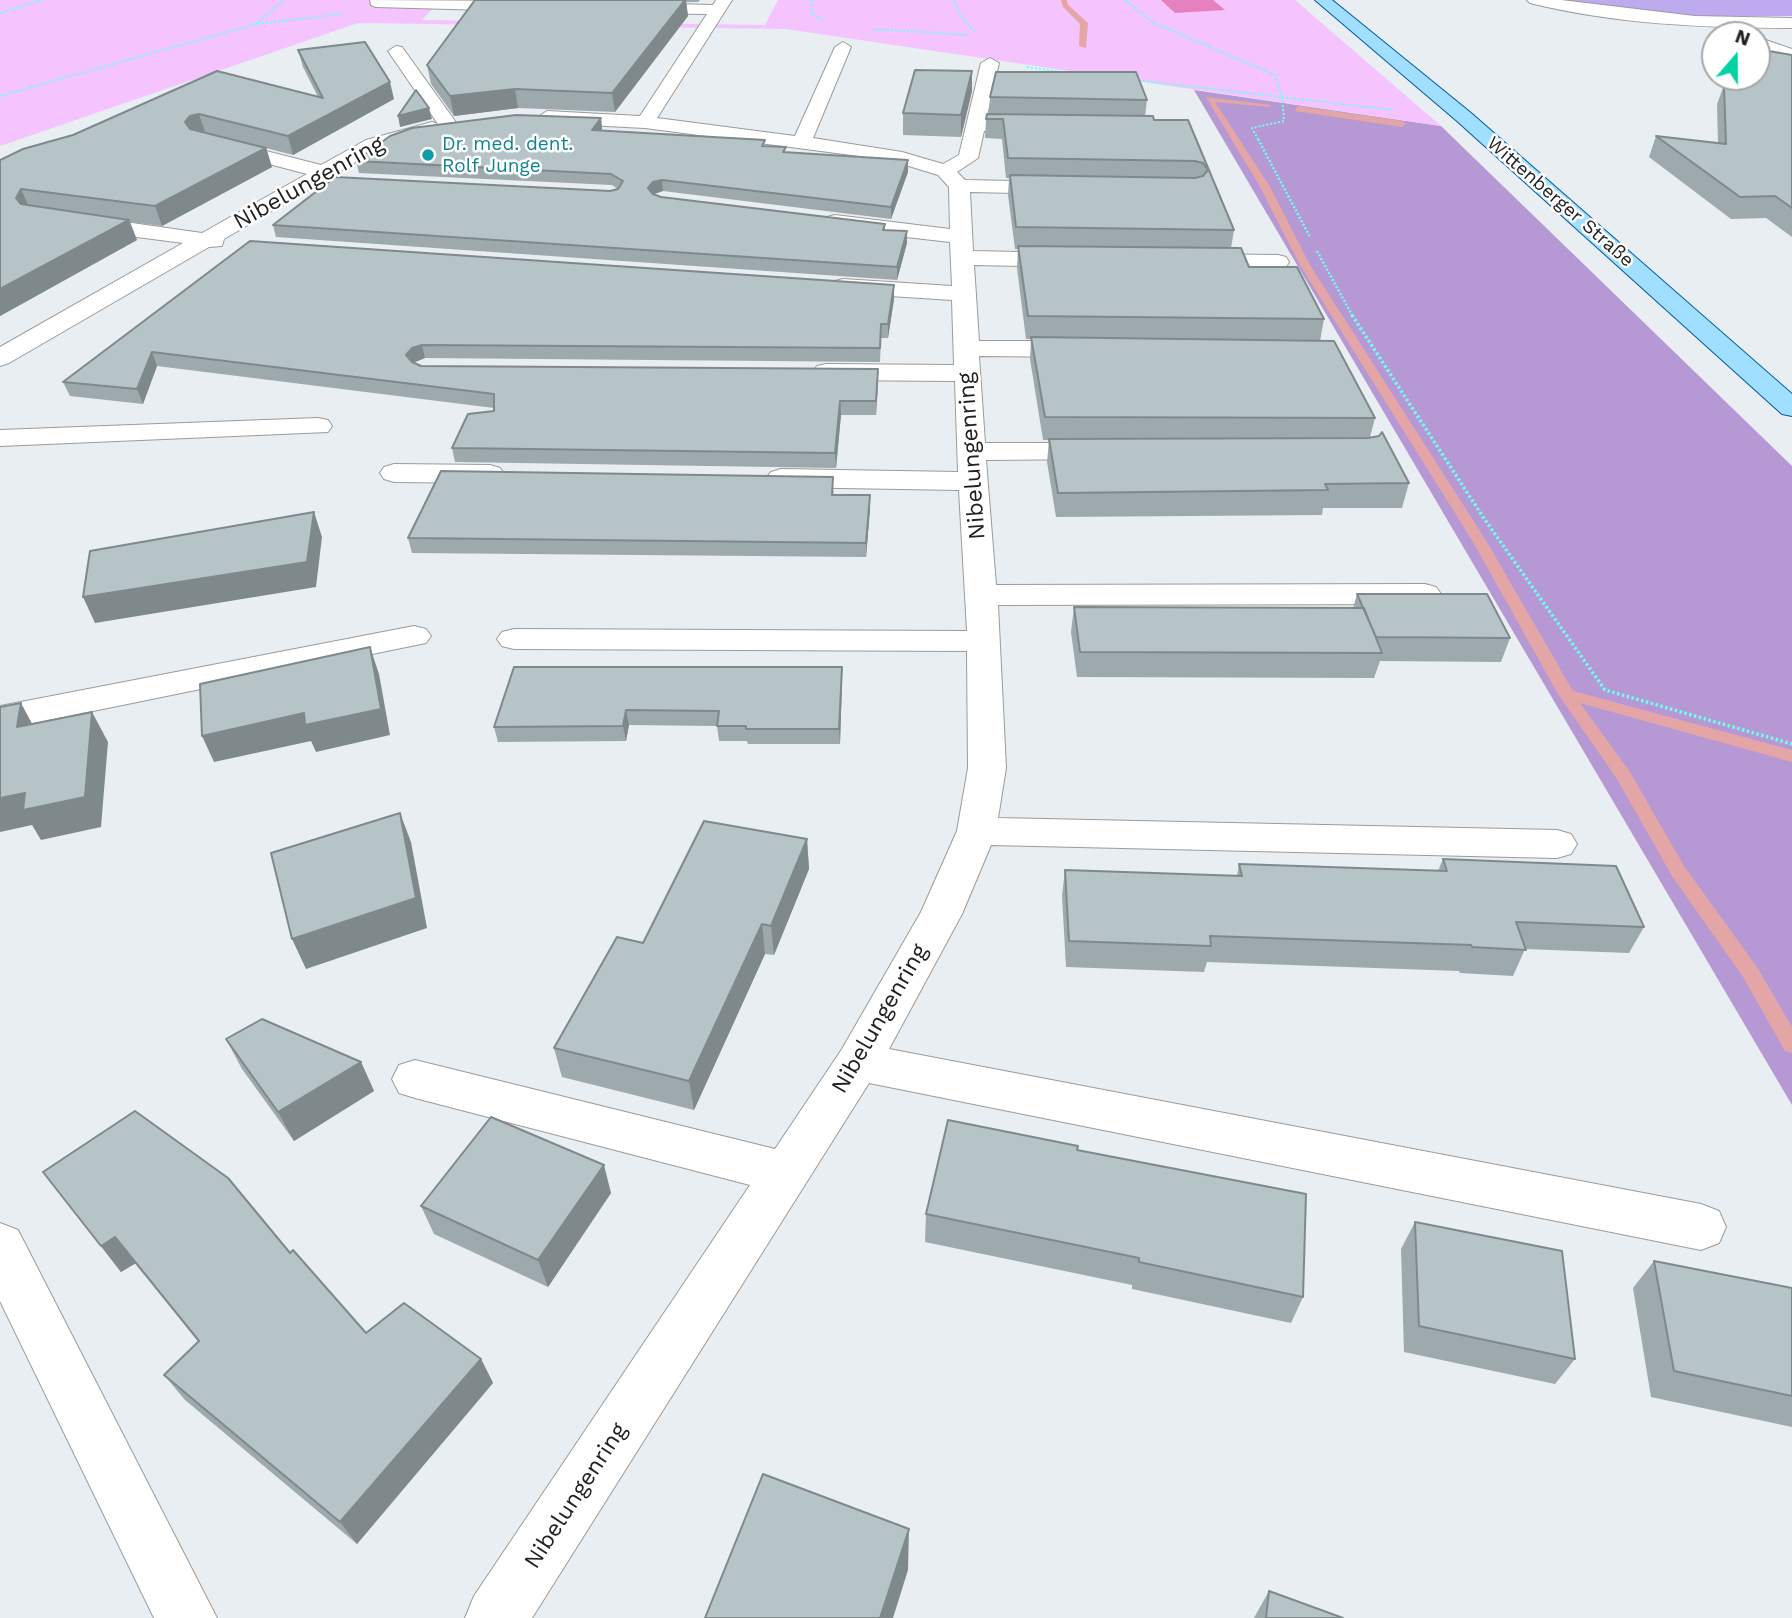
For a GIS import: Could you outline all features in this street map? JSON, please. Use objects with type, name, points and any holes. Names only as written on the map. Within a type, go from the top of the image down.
[{"type":"main road","name":"Wittenberger Straße","points":[[1323,0],[1464,117],[1792,408]]},
{"type":"street","points":[[1535,0],[1595,11],[1701,22]]},
{"type":"street","points":[[376,2],[544,6]]},
{"type":"street","points":[[624,8],[721,5]]},
{"type":"street","points":[[645,122],[721,5]]},
{"type":"street","points":[[1771,23],[1792,23]]},
{"type":"street","points":[[802,142],[843,47]]},
{"type":"street","points":[[1771,47],[1792,55]]},
{"type":"street","points":[[396,51],[448,125]]},
{"type":"street","points":[[952,178],[968,158],[990,63]]},
{"type":"street","points":[[518,117],[645,122],[902,158],[952,178],[1083,188]]},
{"type":"street","name":"Nibelungenring","points":[[0,358],[205,241],[329,177],[373,144],[410,132],[481,120]]},
{"type":"street","points":[[975,125],[1054,126]]},
{"type":"street","points":[[204,141],[329,177]]},
{"type":"street","name":"Nibelungenring","points":[[496,1618],[858,1062],[941,914],[977,831],[987,768],[984,641],[966,361],[962,248],[952,178]]},
{"type":"street","points":[[812,219],[962,248],[1086,260]]},
{"type":"street","points":[[63,220],[205,241],[246,244]]},
{"type":"street","points":[[1168,261],[1278,262]]},
{"type":"street","points":[[825,284],[963,294]]},
{"type":"street","points":[[0,331],[46,331]]},
{"type":"street","points":[[800,372],[1105,350]]},
{"type":"street","points":[[0,438],[318,426]]},
{"type":"street","points":[[752,478],[972,466],[1125,451]]},
{"type":"street","points":[[394,473],[518,474]]},
{"type":"street","points":[[981,595],[1425,594]]},
{"type":"street","points":[[0,718],[414,636]]},
{"type":"street","points":[[514,639],[984,641]]},
{"type":"street","points":[[977,831],[1557,844]]},
{"type":"street","points":[[858,1062],[1701,1227]]},
{"type":"street","points":[[415,1079],[786,1173]]},
{"type":"street","points":[[0,1247],[186,1618]]},
{"type":"path","points":[[0,13],[43,0]]},
{"type":"path","points":[[256,24],[284,0]]},
{"type":"path","points":[[813,0],[811,13],[828,23]]},
{"type":"path","points":[[876,29],[979,36],[961,17],[954,0]]},
{"type":"path","points":[[1125,0],[1152,22],[1275,75],[1282,97],[1284,121],[1252,128],[1353,316],[1483,517],[1605,690],[1792,744]]},
{"type":"path","points":[[0,96],[256,24],[345,13],[376,2]]},
{"type":"path","points":[[990,63],[1074,73]]},
{"type":"path","points":[[1129,79],[1464,117]]},
{"type":"shaded area","points":[[0,0],[441,0],[422,20],[765,25],[778,0],[1295,0],[1441,126],[786,29],[358,23],[0,146]]},
{"type":"shaded area","points":[[1161,0],[1213,0],[1225,10],[1175,13]]},
{"type":"shaded area","points":[[1559,0],[1792,0],[1792,16],[1679,16]]},
{"type":"shaded area","points":[[1194,90],[1441,126],[1792,466],[1792,1105]]},
{"type":"building","points":[[475,0],[685,0],[612,93],[515,89],[450,96],[427,65]]},
{"type":"building","points":[[365,42],[390,82],[288,136],[199,114],[190,116],[185,122],[190,129],[266,148],[155,206],[21,189],[16,198],[21,204],[129,220],[0,289],[0,160],[23,149],[73,135],[217,71],[323,98],[298,50]]},
{"type":"building","points":[[1771,51],[1792,55],[1792,208],[1775,196],[1740,197],[1656,136],[1726,144],[1724,91],[1771,91]]},
{"type":"building","points":[[915,70],[972,71],[961,115],[903,113]]},
{"type":"building","points":[[996,72],[1136,72],[1147,100],[990,97]]},
{"type":"building","points":[[416,90],[429,108],[398,116]]},
{"type":"building","points":[[987,114],[1153,116],[1154,120],[1188,120],[1234,230],[1016,227],[1010,175],[1195,178],[1203,176],[1208,170],[1203,163],[1195,161],[1008,158],[1003,119],[986,119]]},
{"type":"building","points":[[516,115],[601,118],[592,130],[765,140],[762,146],[786,147],[783,152],[908,160],[891,207],[662,180],[653,182],[648,188],[661,197],[885,224],[883,230],[907,231],[897,267],[273,225],[335,177],[610,191],[618,189],[623,181],[611,174],[356,161],[390,136],[412,128]]},
{"type":"building","points":[[250,241],[894,285],[888,324],[881,324],[880,348],[422,345],[412,348],[406,355],[421,366],[878,369],[876,401],[840,401],[835,453],[452,448],[468,414],[494,411],[494,394],[152,352],[137,389],[63,382]]},
{"type":"building","points":[[1018,246],[1241,248],[1249,267],[1297,267],[1324,319],[1028,316]]},
{"type":"building","points":[[1031,337],[1334,341],[1375,418],[1045,417]]},
{"type":"building","points":[[1382,432],[1409,483],[1325,484],[1328,490],[1058,493],[1049,439],[1368,438],[1379,436]]},
{"type":"building","points":[[441,471],[833,477],[832,495],[870,495],[866,543],[408,538]]},
{"type":"building","points":[[314,512],[307,562],[83,597],[90,551]]},
{"type":"building","points":[[1357,594],[1487,594],[1510,638],[1376,637]]},
{"type":"building","points":[[1074,607],[1364,608],[1382,653],[1080,652]]},
{"type":"building","points":[[370,647],[381,709],[305,725],[304,713],[202,736],[200,684]]},
{"type":"building","points":[[514,667],[842,667],[839,729],[746,729],[746,726],[717,726],[719,711],[626,710],[623,726],[494,727]]},
{"type":"building","points":[[21,703],[17,727],[92,712],[85,797],[23,810],[25,793],[0,798],[0,707]]},
{"type":"building","points":[[400,813],[416,898],[292,939],[271,853]]},
{"type":"building","points":[[704,821],[807,839],[771,926],[762,924],[689,1081],[554,1048],[617,937],[643,943]]},
{"type":"building","points":[[1443,859],[1616,866],[1644,927],[1516,922],[1526,950],[1471,945],[1210,936],[1211,946],[1069,941],[1065,870],[1242,876],[1239,864],[1447,871]]},
{"type":"building","points":[[262,1019],[361,1062],[278,1112],[226,1039]]},
{"type":"building","points":[[135,1111],[228,1178],[290,1253],[293,1250],[366,1333],[404,1303],[481,1359],[340,1522],[164,1375],[199,1341],[115,1237],[101,1246],[43,1172]]},
{"type":"building","points":[[491,1117],[604,1165],[538,1260],[421,1206]]},
{"type":"building","points":[[948,1120],[1078,1146],[1077,1150],[1306,1194],[1303,1297],[1139,1262],[1139,1258],[926,1214]]},
{"type":"building","points":[[1415,1222],[1562,1251],[1575,1359],[1419,1326]]},
{"type":"building","points":[[1654,1261],[1792,1288],[1792,1396],[1674,1371]]},
{"type":"building","points":[[763,1474],[909,1529],[880,1618],[705,1618]]},
{"type":"building","points":[[1269,1591],[1343,1618],[1266,1618]]},
{"type":"waterway","points":[[1064,0],[1065,6],[1084,23],[1083,46]]},
{"type":"waterway","points":[[1268,105],[1209,99],[1264,185],[1305,265],[1480,542],[1567,694]]},
{"type":"waterway","points":[[1298,109],[1402,124]]},
{"type":"waterway","points":[[1567,694],[1792,756]]},
{"type":"waterway","points":[[1567,694],[1624,776],[1678,871],[1750,972],[1792,1045]]},
{"type":"place","name":"Dr. med. dent. Rolf Junge","points":[[428,155]]}]
